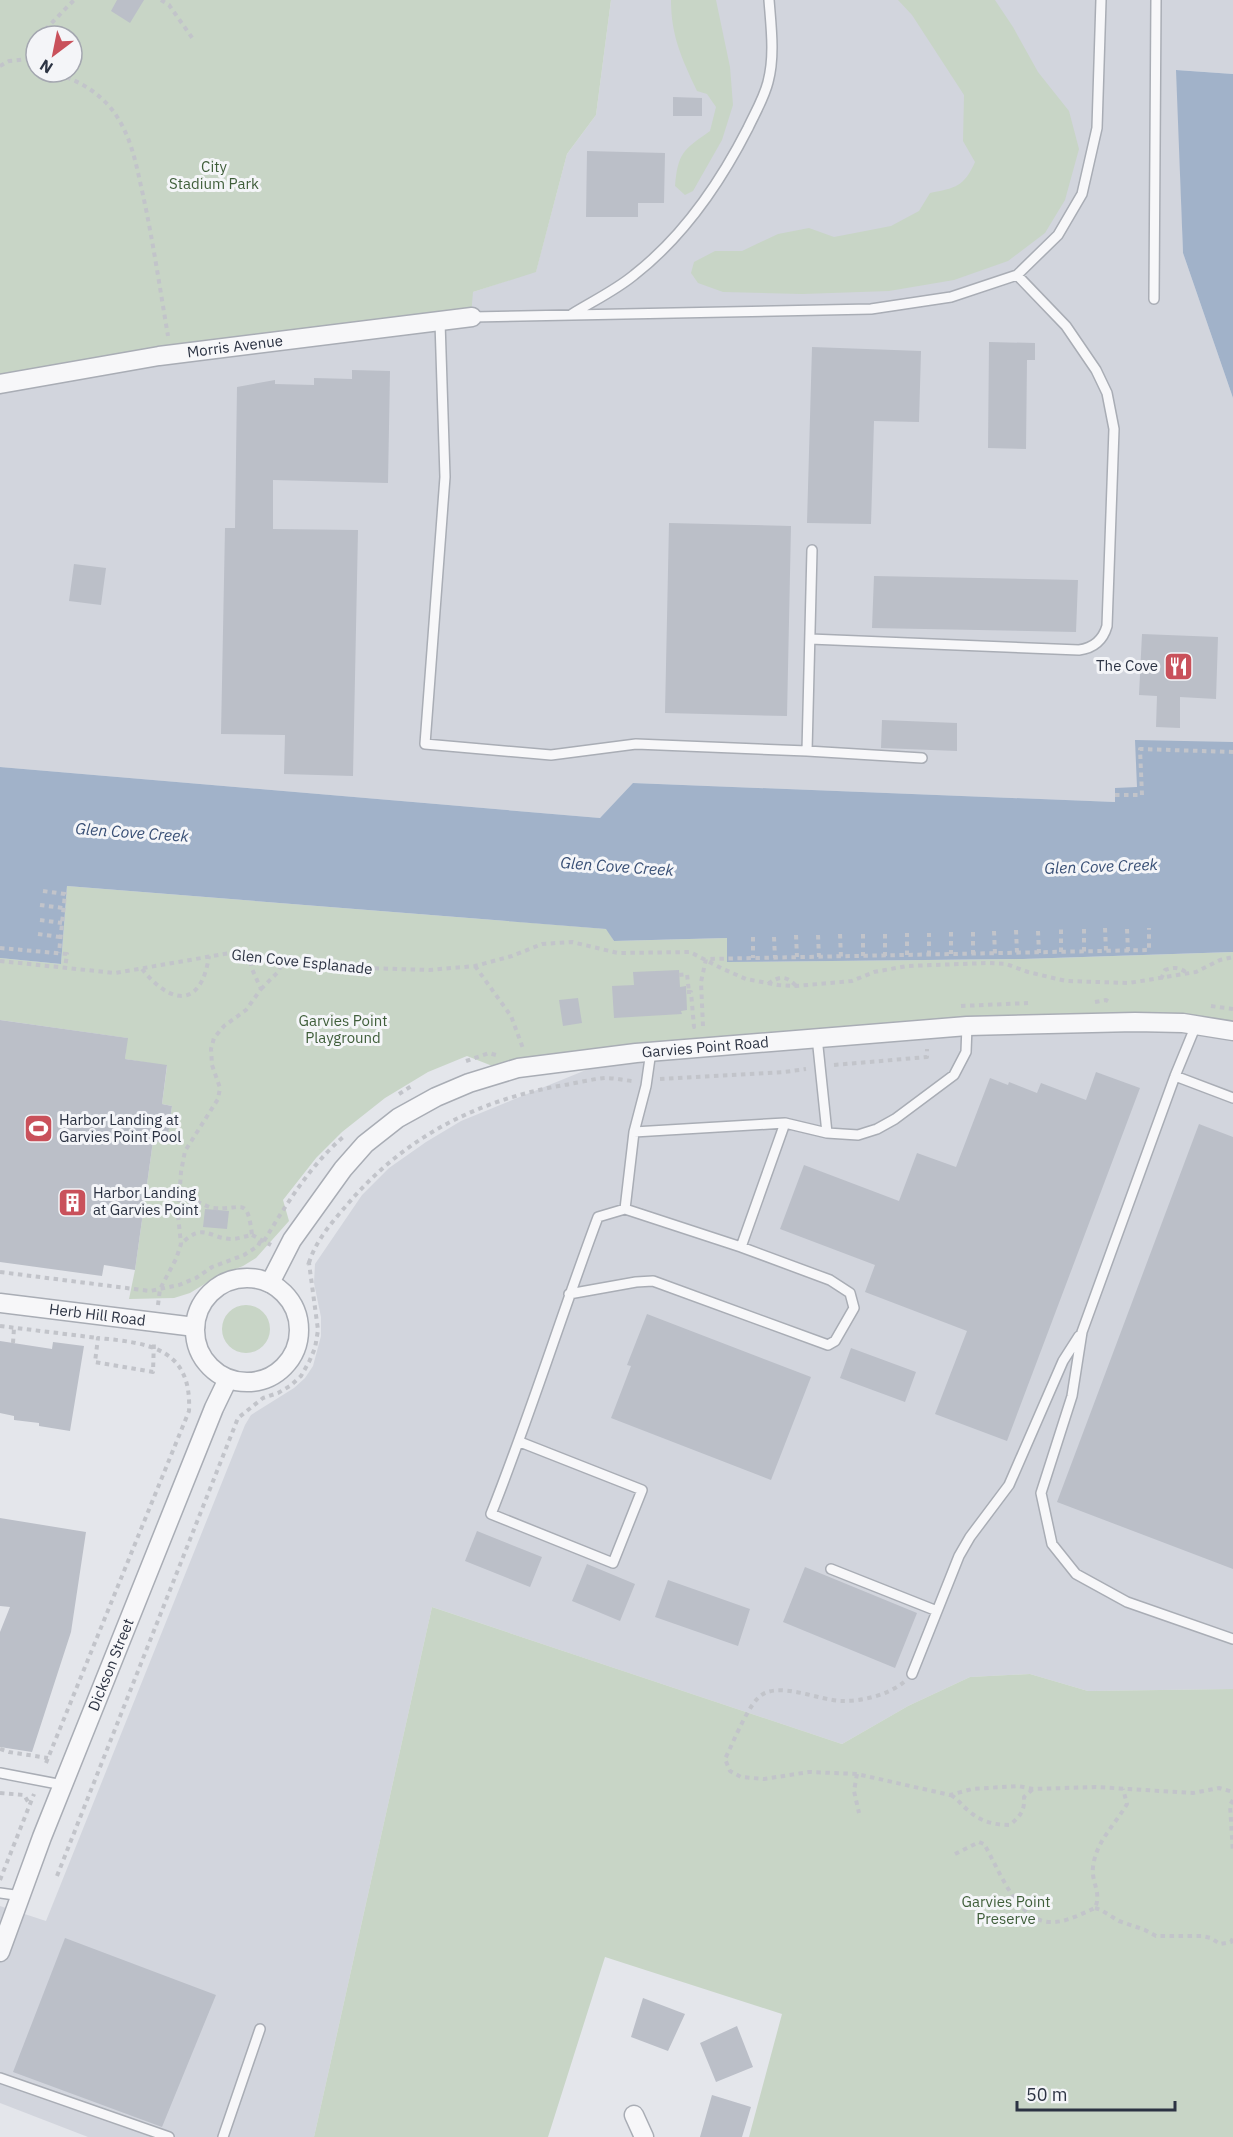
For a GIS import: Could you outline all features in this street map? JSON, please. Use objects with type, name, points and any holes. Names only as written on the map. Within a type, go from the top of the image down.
[{"type":"street","name":"Morris Avenue","points":[[0,384],[171,354],[472,317]]},
{"type":"street","name":"Garvies Point Road","points":[[270,1283],[292,1240],[343,1168],[365,1144],[398,1118],[436,1097],[469,1083],[518,1068],[651,1052],[967,1026],[1135,1022],[1196,1025],[1233,1031]]},
{"type":"street","points":[[247,1278],[270,1283],[284,1293],[295,1308],[300,1325],[299,1343],[291,1359],[279,1372],[264,1380],[246,1383],[228,1379],[216,1373],[204,1360],[197,1344],[195,1327],[199,1309],[209,1294],[224,1284],[247,1278]]},
{"type":"street","name":"Herb Hill Road","points":[[0,1304],[195,1327]]},
{"type":"street","name":"Dickson Street","points":[[0,1953],[63,1785],[214,1408],[228,1379]]},
{"type":"street","points":[[634,2115],[644,2137]]},
{"type":"lane","points":[[570,315],[634,276],[679,233],[705,200],[731,160],[768,83],[771,65],[770,0]]},
{"type":"lane","points":[[472,317],[871,309],[951,297],[1017,275],[1058,236],[1082,194],[1097,128],[1101,0]]},
{"type":"lane","points":[[1154,299],[1156,0]]},
{"type":"lane","points":[[810,639],[1079,650],[1091,647],[1104,636],[1107,626],[1114,429],[1107,393],[1096,370],[1066,326],[1017,275]]},
{"type":"lane","points":[[440,322],[445,477],[425,744],[551,755],[636,744],[922,758]]},
{"type":"lane","points":[[807,751],[812,550]]},
{"type":"lane","points":[[1196,1025],[1175,1076],[1082,1332],[1072,1396],[1041,1493],[1052,1544],[1076,1574],[1127,1602],[1233,1639]]},
{"type":"lane","points":[[634,1132],[785,1123],[827,1133],[858,1135],[877,1130],[954,1075],[966,1052],[967,1026]]},
{"type":"lane","points":[[817,1037],[827,1133]]},
{"type":"lane","points":[[625,1209],[634,1132],[651,1052]]},
{"type":"lane","points":[[1175,1076],[1233,1098]]},
{"type":"lane","points":[[741,1247],[785,1123]]},
{"type":"lane","points":[[520,1442],[642,1490],[613,1563],[491,1515],[520,1442],[569,1294],[598,1217],[625,1209],[741,1247],[830,1280],[850,1293],[854,1308],[835,1341],[828,1345],[653,1281],[569,1294]]},
{"type":"lane","points":[[912,1674],[959,1557],[970,1537],[1009,1485],[1063,1361],[1082,1332]]},
{"type":"lane","points":[[831,1569],[937,1611]]},
{"type":"lane","points":[[0,1773],[63,1785]]},
{"type":"lane","points":[[0,1893],[22,1896]]},
{"type":"lane","points":[[223,2137],[260,2029]]},
{"type":"lane","points":[[0,2078],[169,2137]]},
{"type":"path","points":[[51,24],[74,0]]},
{"type":"path","points":[[161,0],[169,5],[193,39]]},
{"type":"path","points":[[0,66],[9,61],[24,59]]},
{"type":"path","points":[[80,84],[96,93],[119,119],[133,150],[152,236],[171,354]]},
{"type":"path","points":[[1115,795],[1142,795],[1140,749],[1233,752]]},
{"type":"path","points":[[43,891],[65,894],[58,953]]},
{"type":"path","points":[[40,905],[63,908]]},
{"type":"path","points":[[40,920],[62,923]]},
{"type":"path","points":[[1084,928],[1084,952]]},
{"type":"path","points":[[1105,928],[1106,951]]},
{"type":"path","points":[[703,1026],[701,982],[706,959],[1149,950],[1149,928]]},
{"type":"path","points":[[1061,929],[1061,952]]},
{"type":"path","points":[[1127,929],[1128,951]]},
{"type":"path","points":[[1016,930],[1017,953]]},
{"type":"path","points":[[1038,930],[1039,953]]},
{"type":"path","points":[[994,931],[995,954]]},
{"type":"path","points":[[951,932],[951,954]]},
{"type":"path","points":[[973,932],[973,954]]},
{"type":"path","points":[[907,933],[907,955]]},
{"type":"path","points":[[929,933],[929,955]]},
{"type":"path","points":[[38,934],[60,937]]},
{"type":"path","points":[[840,934],[841,957]]},
{"type":"path","points":[[863,934],[863,956]]},
{"type":"path","points":[[885,934],[885,956]]},
{"type":"path","points":[[796,935],[797,957]]},
{"type":"path","points":[[818,935],[819,957]]},
{"type":"path","points":[[774,936],[775,958]]},
{"type":"path","points":[[753,937],[753,958]]},
{"type":"path","name":"Glen Cove Esplanade","points":[[0,961],[102,973],[142,969],[230,953],[333,967],[429,970],[475,966],[512,956],[542,944],[561,942],[582,944],[618,953],[690,952],[735,975],[768,984],[796,986],[852,981],[874,972],[907,966],[988,963],[1006,964],[1066,981],[1118,984],[1187,974],[1233,957]]},
{"type":"path","points":[[0,948],[67,954],[65,968]]},
{"type":"path","points":[[249,954],[252,969],[261,989]]},
{"type":"path","points":[[142,969],[166,993],[179,997],[191,993],[200,985],[207,971],[209,956]]},
{"type":"path","points":[[159,1299],[160,1289],[176,1259],[181,1244],[178,1215],[185,1151],[218,1099],[220,1088],[211,1056],[214,1038],[224,1026],[246,1010],[261,989],[277,973],[285,959]]},
{"type":"path","points":[[475,966],[511,1016],[525,1051]]},
{"type":"path","points":[[1161,979],[1165,970],[1171,968],[1182,969],[1187,974]]},
{"type":"path","points":[[679,975],[687,974],[689,992]]},
{"type":"path","points":[[768,984],[782,977],[787,978],[796,986]]},
{"type":"path","points":[[57,1876],[238,1418],[263,1398],[278,1393],[301,1376],[315,1348],[318,1330],[309,1263],[322,1237],[360,1189],[395,1156],[432,1131],[459,1117],[527,1092],[604,1078],[632,1081],[784,1072],[927,1057],[927,1049]]},
{"type":"path","points":[[180,1205],[185,1206],[195,1201],[209,1207],[244,1208],[249,1214],[252,1235]]},
{"type":"path","points":[[181,1244],[189,1237],[201,1232],[210,1232],[233,1239],[252,1235],[272,1245]]},
{"type":"path","points":[[0,1272],[150,1291],[179,1285],[196,1278],[212,1266],[244,1255],[258,1246],[261,1240]]},
{"type":"path","points":[[303,1261],[309,1263]]},
{"type":"path","points":[[0,1326],[132,1341],[153,1347],[178,1364],[185,1376],[189,1393],[189,1411],[46,1763]]},
{"type":"path","points":[[13,1343],[14,1328]]},
{"type":"path","points":[[98,1338],[95,1362],[153,1372],[154,1338]]},
{"type":"path","points":[[912,1674],[888,1693],[844,1701],[772,1690],[758,1697],[725,1759],[730,1771],[741,1777],[764,1779],[808,1772],[857,1774],[950,1795],[960,1801],[969,1811],[995,1825],[1010,1825],[1025,1809],[1024,1797],[1033,1789]]},
{"type":"path","points":[[0,1749],[48,1758]]},
{"type":"path","points":[[857,1774],[854,1791],[859,1813]]},
{"type":"path","points":[[950,1795],[972,1789],[1018,1786],[1033,1789],[1096,1787],[1193,1793],[1220,1788],[1233,1792]]},
{"type":"path","points":[[955,1854],[979,1842],[984,1844],[1023,1910],[1037,1920],[1052,1922],[1074,1917],[1095,1908],[1098,1900],[1093,1869],[1096,1852],[1105,1834],[1116,1823],[1127,1804],[1124,1789]]},
{"type":"path","points":[[0,1794],[24,1796],[30,1805]]},
{"type":"path","points":[[0,1881],[34,1794]]},
{"type":"path","points":[[1233,1800],[1230,1805],[1233,1853]]},
{"type":"path","points":[[1095,1908],[1156,1936],[1202,1936],[1211,1938],[1220,1944],[1231,1942],[1233,1938]]},
{"type":"shaded area","points":[[611,0],[1233,0],[1233,74],[1177,70],[1183,253],[1233,398],[1233,742],[1137,788],[1115,802],[634,783],[600,818],[0,767],[0,388],[473,292],[536,271],[567,154],[596,115]]},
{"type":"shaded area","points":[[1135,1024],[1233,1034],[1233,1689],[1088,1691],[1030,1674],[970,1677],[908,1706],[842,1744],[432,1607],[314,2137],[88,2137],[0,2103],[0,1906],[46,1921],[245,1425],[251,1415],[294,1388],[313,1366],[321,1336],[321,1317],[314,1283],[315,1264],[362,1195],[389,1168],[461,1121],[640,1048]]},
{"type":"green space","name":"City Stadium Park","points":[[0,0],[611,0],[596,115],[567,154],[536,272],[473,292],[471,315],[0,388]]},
{"type":"green space","points":[[671,0],[716,0],[730,67],[733,105],[722,140],[693,191],[685,195],[675,186],[680,159],[688,148],[710,131],[716,107],[707,94],[697,91],[678,47]]},
{"type":"green space","points":[[898,0],[995,0],[1038,72],[1069,111],[1079,149],[1065,200],[1045,233],[1008,261],[954,280],[889,291],[802,294],[723,292],[698,283],[691,273],[694,262],[715,251],[742,251],[778,234],[809,228],[834,237],[891,226],[919,211],[930,193],[952,188],[967,177],[975,162],[963,141],[964,95],[912,15]]},
{"type":"green space","name":"Garvies Point Playground","points":[[67,886],[607,929],[614,941],[727,938],[727,962],[1023,959],[1233,952],[1233,1034],[1135,1024],[495,1067],[467,1056],[428,1072],[385,1098],[342,1132],[316,1158],[283,1200],[289,1221],[256,1258],[216,1277],[190,1293],[174,1298],[129,1299],[153,1141],[167,1143],[172,1106],[162,1104],[167,1066],[125,1059],[127,1038],[0,1020],[0,958],[61,964]]},
{"type":"green space","points":[[246,1305],[263,1312],[270,1329],[263,1346],[246,1353],[229,1346],[222,1329],[229,1312]]},
{"type":"green space","name":"Garvies Point Preserve","points":[[432,1607],[842,1744],[908,1706],[970,1677],[1030,1674],[1088,1691],[1233,1689],[1233,2137],[749,2137],[782,2014],[605,1957],[548,2137],[314,2137]]},
{"type":"water","points":[[1176,70],[1233,74],[1233,398],[1183,253]]},
{"type":"water","name":"Glen Cove Creek","points":[[1135,740],[1233,742],[1233,952],[1023,959],[727,962],[727,938],[614,941],[606,929],[67,886],[61,964],[0,958],[0,767],[600,818],[633,783],[1115,802],[1115,788],[1137,787]]},
{"type":"building","points":[[117,0],[144,0],[130,23],[111,11]]},
{"type":"building","points":[[673,97],[702,98],[702,116],[673,116]]},
{"type":"building","points":[[587,151],[665,153],[664,203],[638,203],[638,217],[586,217]]},
{"type":"building","points":[[989,342],[1035,343],[1035,360],[1027,360],[1026,449],[988,448]]},
{"type":"building","points":[[812,347],[921,351],[919,422],[874,421],[871,524],[807,523]]},
{"type":"building","points":[[352,370],[390,371],[388,483],[273,480],[273,529],[358,530],[353,776],[284,774],[285,735],[221,734],[225,528],[235,528],[237,387],[275,380],[275,384],[314,385],[314,378],[352,379]]},
{"type":"building","points":[[669,523],[791,526],[787,716],[665,713]]},
{"type":"building","points":[[74,564],[106,568],[101,605],[69,601]]},
{"type":"building","points":[[874,576],[1078,580],[1076,632],[872,628]]},
{"type":"building","name":"The Cove","points":[[1142,634],[1218,637],[1216,699],[1180,697],[1180,728],[1156,727],[1157,696],[1139,695]]},
{"type":"building","points":[[882,720],[957,723],[957,751],[881,748]]},
{"type":"building","points":[[679,970],[680,987],[686,986],[687,1010],[681,1011],[682,1014],[614,1018],[612,986],[634,985],[633,972]]},
{"type":"building","points":[[578,998],[582,1023],[563,1026],[559,1000]]},
{"type":"building","name":"Harbor Landing at Garvies Point","points":[[0,1020],[128,1038],[125,1059],[167,1065],[162,1104],[172,1106],[167,1143],[153,1141],[135,1270],[104,1265],[102,1276],[0,1262]]},
{"type":"building","points":[[1096,1072],[1140,1088],[1007,1441],[935,1414],[967,1331],[865,1292],[875,1265],[780,1229],[804,1165],[899,1201],[917,1153],[956,1167],[990,1078],[1008,1085],[1009,1082],[1037,1093],[1041,1083],[1086,1100]]},
{"type":"building","points":[[1199,1124],[1233,1137],[1233,1569],[1057,1502]]},
{"type":"building","points":[[205,1209],[229,1211],[227,1229],[203,1227]]},
{"type":"building","points":[[647,1314],[811,1377],[771,1480],[611,1418],[631,1366],[627,1365]]},
{"type":"building","points":[[0,1341],[52,1349],[53,1342],[84,1346],[70,1431],[39,1426],[39,1423],[14,1420],[14,1416],[0,1413]]},
{"type":"building","points":[[851,1348],[916,1372],[905,1402],[840,1378]]},
{"type":"building","points":[[0,1518],[86,1532],[71,1632],[32,1752],[0,1747],[0,1632],[10,1607],[0,1606]]},
{"type":"building","points":[[477,1531],[542,1557],[530,1587],[465,1561]]},
{"type":"building","points":[[587,1564],[635,1584],[620,1621],[572,1601]]},
{"type":"building","points":[[805,1567],[917,1613],[895,1668],[783,1622]]},
{"type":"building","points":[[668,1580],[750,1609],[738,1646],[655,1617]]},
{"type":"building","points":[[65,1938],[216,1995],[162,2127],[13,2072]]},
{"type":"building","points":[[643,1998],[685,2014],[668,2051],[631,2037]]},
{"type":"building","points":[[737,2026],[753,2067],[716,2082],[700,2043]]},
{"type":"building","points":[[712,2095],[751,2107],[742,2137],[700,2137]]},
{"type":"place","name":"The Cove","points":[[1179,666]]},
{"type":"place","name":"Harbor Landing at Garvies Point Pool","points":[[38,1129]]},
{"type":"place","name":"Harbor Landing at Garvies Point","points":[[72,1202]]}]
